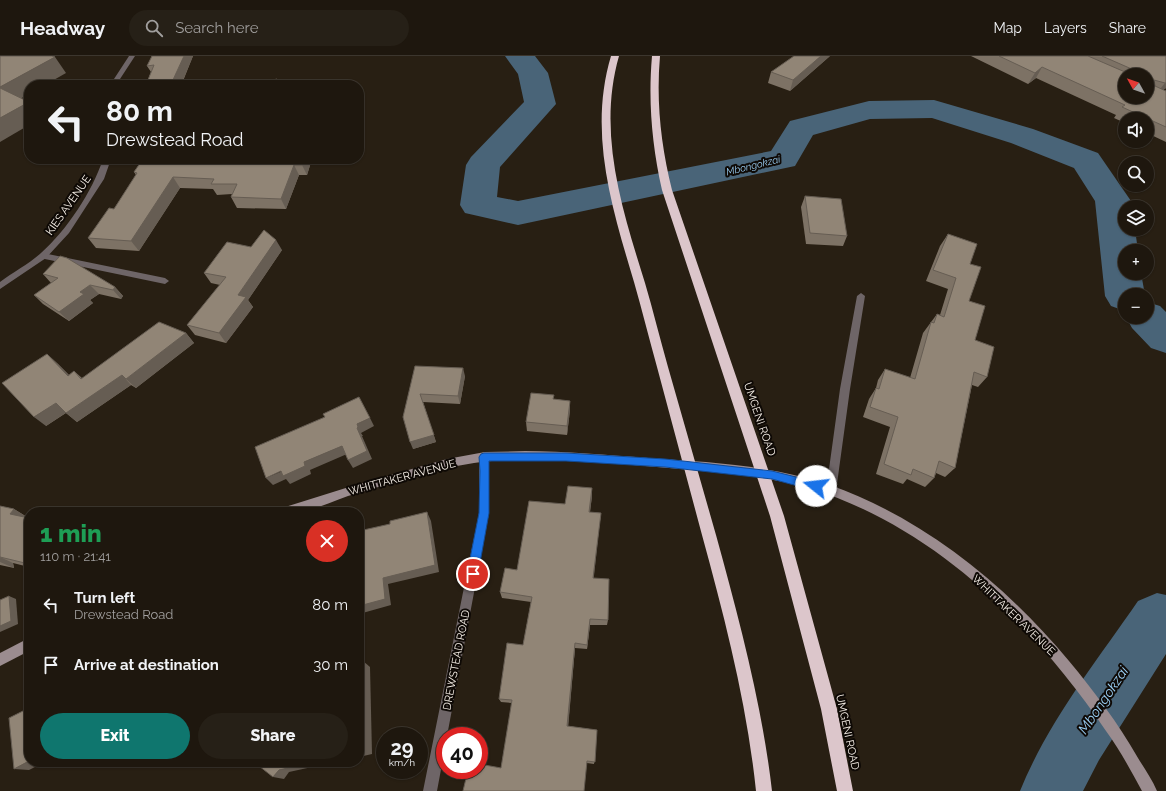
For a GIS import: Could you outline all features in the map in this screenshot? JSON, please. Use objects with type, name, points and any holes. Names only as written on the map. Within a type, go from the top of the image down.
[{"type":"highway","points":[[615,56],[610,73],[605,123],[611,181],[617,208],[641,288],[736,633],[761,764],[764,791]]},
{"type":"highway","name":"UMGENI ROAD","points":[[656,56],[654,74],[655,116],[667,190],[777,516],[829,709],[845,791]]},
{"type":"street","points":[[117,80],[132,56]]},
{"type":"street","name":"KIES AVENUE","points":[[0,286],[43,256],[66,231],[100,179],[105,164]]},
{"type":"street","points":[[43,256],[165,281]]},
{"type":"street","points":[[831,491],[845,389],[861,296]]},
{"type":"street","name":"WHITTAKER AVENUE","points":[[299,507],[318,500],[436,466],[484,457],[566,457],[733,470],[772,475],[831,491],[877,511],[914,532],[955,560],[980,581],[1039,636],[1079,683],[1112,727],[1150,791]]},
{"type":"street","name":"DREWSTEAD ROAD","points":[[430,791],[484,513],[484,457]]},
{"type":"street","points":[[0,660],[24,647]]},
{"type":"building","points":[[0,56],[52,56],[55,57],[0,87]]},
{"type":"building","points":[[152,56],[184,56],[173,80],[148,80],[154,65],[147,66]]},
{"type":"building","points":[[794,56],[821,56],[793,80],[771,72]]},
{"type":"building","points":[[999,56],[1088,56],[1118,69],[1118,102],[1042,67],[1035,73]]},
{"type":"building","points":[[1102,56],[1166,56],[1166,83],[1154,80],[1154,68],[1129,68]]},
{"type":"building","points":[[1154,80],[1155,86],[1166,91],[1166,127],[1154,122],[1154,112],[1133,112],[1122,107],[1125,105],[1123,104],[1154,104]]},
{"type":"building","points":[[0,88],[24,100],[24,105],[0,118]]},
{"type":"building","points":[[140,164],[302,164],[294,165],[281,199],[231,197],[237,184],[211,184],[214,179],[173,177],[131,241],[88,238],[109,208],[114,209],[137,173],[134,172]]},
{"type":"building","points":[[805,196],[841,199],[847,236],[810,233]]},
{"type":"building","points":[[264,230],[276,240],[238,295],[246,297],[219,333],[187,325],[226,277],[204,273],[227,242],[251,247]]},
{"type":"building","points":[[948,234],[977,244],[970,264],[981,267],[969,301],[985,306],[975,340],[994,347],[987,377],[974,372],[955,468],[939,461],[934,478],[913,469],[911,475],[884,464],[898,417],[870,407],[876,388],[879,389],[885,369],[915,379],[931,322],[934,323],[937,314],[944,317],[956,278],[933,270]]},
{"type":"building","points":[[60,256],[67,258],[115,287],[113,290],[90,285],[80,292],[84,294],[59,312],[34,295],[58,278],[43,274]]},
{"type":"building","points":[[159,322],[186,333],[126,379],[122,375],[66,413],[56,403],[34,417],[2,383],[47,354],[68,376],[74,371],[81,379]]},
{"type":"building","points":[[415,366],[463,368],[458,396],[420,394],[434,435],[410,442],[403,417]]},
{"type":"building","points":[[531,393],[554,395],[553,399],[570,401],[567,426],[526,422]]},
{"type":"building","points":[[359,397],[370,418],[357,424],[357,428],[367,451],[348,460],[342,446],[304,462],[305,466],[283,476],[281,471],[266,478],[255,447],[325,417],[323,414]]},
{"type":"building","points":[[568,486],[592,488],[589,512],[601,513],[593,578],[609,579],[608,620],[590,619],[587,645],[575,643],[567,726],[597,730],[595,762],[587,761],[584,791],[463,791],[466,779],[488,779],[488,766],[501,768],[512,700],[499,699],[507,643],[523,645],[532,597],[500,592],[505,568],[517,570],[529,501],[565,504]]},
{"type":"building","points":[[0,506],[14,509],[10,514],[24,517],[24,563],[0,557]]},
{"type":"building","points":[[427,512],[435,565],[383,578],[385,599],[364,605],[364,530],[390,524],[390,521]]},
{"type":"building","points":[[9,596],[11,621],[0,626],[0,600]]},
{"type":"building","points":[[24,710],[24,764],[14,769],[9,718]]},
{"type":"building","points":[[260,767],[292,767],[279,770],[273,777]]},
{"type":"waterway","name":"Mbongokzai","points":[[520,56],[533,73],[540,104],[483,165],[478,205],[518,213],[783,159],[801,128],[869,110],[934,109],[1022,136],[1086,161],[1113,201],[1124,288]]},
{"type":"waterway","name":"Mbongokzai","points":[[1153,324],[1166,337]]},
{"type":"waterway","name":"Mbongokzai","points":[[1050,791],[1078,739],[1157,620],[1166,622]]},
{"type":"route","points":[[473,574],[484,513],[484,457],[566,457],[665,463],[772,475],[816,486]]}]
